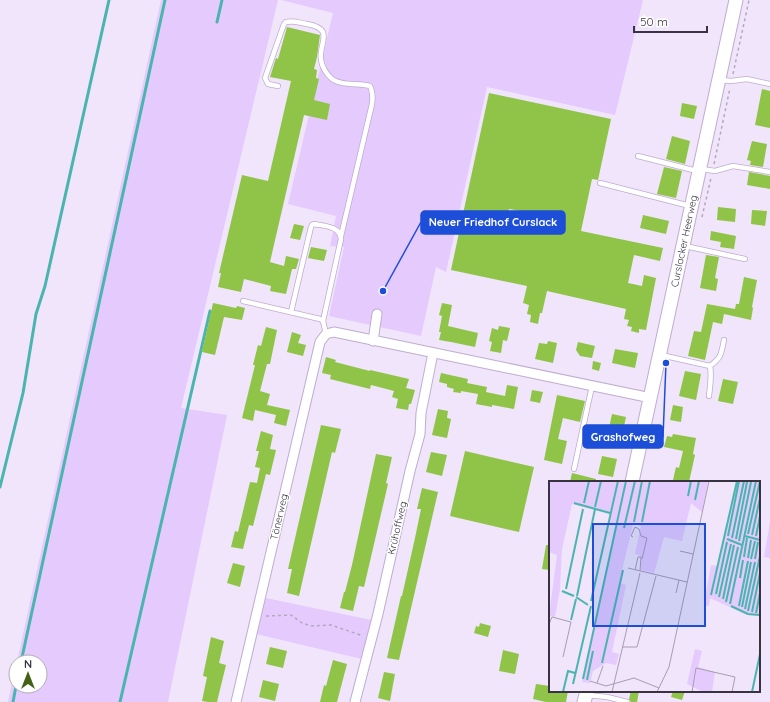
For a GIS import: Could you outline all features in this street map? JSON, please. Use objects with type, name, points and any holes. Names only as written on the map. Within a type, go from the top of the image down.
[{"type":"main road","name":"Curslacker Heerweg","points":[[632,481],[736,0]]},
{"type":"street","points":[[373,340],[377,314]]},
{"type":"street","points":[[326,334],[334,332],[651,398]]},
{"type":"street","name":"Tönerweg","points":[[236,702],[320,342],[326,334]]},
{"type":"street","name":"Krühoffweg","points":[[355,702],[420,434],[421,413],[433,353]]},
{"type":"lane","points":[[278,86],[268,84],[265,78],[282,30],[286,22],[289,21],[313,25],[322,31],[324,34],[324,40],[320,59],[326,73],[332,80],[349,84],[365,84],[370,86],[372,91],[372,104],[341,236],[323,322],[326,334]]},
{"type":"lane","points":[[719,80],[732,81],[747,79],[770,84]]},
{"type":"lane","points":[[638,156],[699,170],[715,170],[733,166],[770,172]]},
{"type":"lane","points":[[600,183],[692,207]]},
{"type":"lane","points":[[291,312],[302,260],[312,225],[314,224],[338,230],[341,236]]},
{"type":"lane","points":[[683,246],[745,259]]},
{"type":"lane","points":[[243,301],[320,319],[323,322]]},
{"type":"lane","points":[[710,366],[721,355],[724,340]]},
{"type":"lane","points":[[660,355],[710,366]]},
{"type":"lane","points":[[709,396],[711,379],[710,366]]},
{"type":"lane","points":[[574,469],[592,386]]},
{"type":"lane","points":[[586,696],[607,697],[627,702]]},
{"type":"path","points":[[256,616],[291,615],[302,623],[311,626],[331,625],[360,634],[371,640]]},
{"type":"shaded area","points":[[161,0],[278,0],[181,408],[227,415],[168,702],[8,702],[10,694],[48,694],[48,654],[19,654]]},
{"type":"shaded area","points":[[281,0],[643,0],[615,115],[487,87],[446,272],[436,267],[421,336],[329,316],[344,247],[330,246],[336,216],[288,204],[333,13]]},
{"type":"shaded area","points":[[770,522],[770,558],[764,557]]},
{"type":"shaded area","points":[[261,597],[376,621],[366,660],[252,633]]},
{"type":"building","points":[[287,27],[320,35],[314,69],[317,70],[316,78],[319,79],[314,100],[330,104],[327,120],[304,115],[270,262],[284,266],[286,256],[299,259],[296,269],[292,269],[286,294],[270,291],[271,286],[244,279],[241,292],[218,287],[221,273],[219,273],[242,175],[268,181],[291,81],[270,77],[276,58],[278,59]]},
{"type":"building","points":[[762,89],[770,91],[770,128],[755,125]]},
{"type":"building","points":[[489,93],[611,119],[598,180],[592,179],[581,231],[663,248],[660,261],[634,255],[628,283],[642,286],[644,275],[656,278],[646,330],[639,329],[639,333],[631,331],[632,327],[627,326],[629,320],[624,319],[626,309],[547,291],[538,324],[530,322],[531,315],[527,314],[529,305],[523,303],[527,286],[451,270]],"holes":[[[509,209],[527,212],[523,231],[505,227]]]},
{"type":"building","points":[[682,103],[697,106],[694,119],[680,116]]},
{"type":"building","points":[[672,136],[690,141],[685,164],[666,159]]},
{"type":"building","points":[[752,141],[767,144],[763,167],[750,165],[751,161],[747,160]]},
{"type":"building","points":[[664,167],[682,171],[676,198],[657,194]]},
{"type":"building","points":[[749,172],[770,176],[770,189],[747,185]]},
{"type":"building","points":[[718,207],[736,209],[735,222],[717,220]]},
{"type":"building","points":[[752,210],[767,211],[765,226],[751,224]]},
{"type":"building","points":[[643,215],[669,221],[666,234],[640,228]]},
{"type":"building","points":[[294,224],[304,226],[300,240],[290,238]]},
{"type":"building","points":[[711,231],[736,236],[734,249],[720,247],[721,242],[710,240]]},
{"type":"building","points":[[311,247],[327,250],[324,261],[308,258]]},
{"type":"building","points":[[706,255],[719,257],[715,278],[718,279],[716,291],[700,288]]},
{"type":"building","points":[[744,277],[757,280],[751,320],[724,314],[722,324],[713,322],[705,360],[688,356],[694,331],[701,332],[707,304],[735,309],[736,304],[739,304]]},
{"type":"building","points":[[213,303],[236,308],[237,306],[245,308],[242,320],[224,317],[215,355],[202,352]]},
{"type":"building","points":[[442,303],[452,305],[448,326],[478,333],[475,347],[439,340],[442,316],[439,315]]},
{"type":"building","points":[[499,326],[510,328],[507,341],[503,340],[501,353],[490,351],[492,342],[489,341],[492,328],[498,330]]},
{"type":"building","points":[[266,327],[277,330],[270,364],[267,364],[260,391],[270,394],[267,405],[290,410],[286,426],[274,423],[276,415],[255,410],[253,421],[242,418],[255,365],[253,365],[258,345],[261,346]]},
{"type":"building","points":[[292,332],[301,335],[298,343],[306,345],[303,356],[287,352]]},
{"type":"building","points":[[548,341],[557,343],[553,363],[535,359],[539,343],[547,344]]},
{"type":"building","points":[[578,342],[595,346],[592,358],[580,356],[576,350]]},
{"type":"building","points":[[615,349],[638,353],[635,368],[612,363]]},
{"type":"building","points":[[326,357],[336,360],[335,362],[409,379],[406,388],[415,390],[408,410],[396,408],[398,399],[392,397],[394,391],[371,385],[370,389],[330,379],[331,375],[322,373]]},
{"type":"building","points":[[593,361],[601,363],[599,371],[592,369]]},
{"type":"building","points":[[685,371],[701,374],[696,400],[679,396]]},
{"type":"building","points":[[441,373],[468,379],[467,383],[487,387],[486,392],[505,396],[507,385],[518,387],[514,409],[476,404],[478,394],[461,391],[461,393],[453,392],[454,389],[447,387],[447,384],[439,382]]},
{"type":"building","points":[[723,379],[738,382],[733,404],[718,401]]},
{"type":"building","points":[[532,390],[543,392],[540,403],[530,401]]},
{"type":"building","points":[[557,395],[585,401],[580,422],[563,418],[558,439],[567,441],[562,464],[544,460]]},
{"type":"building","points":[[673,405],[683,407],[681,422],[670,420]]},
{"type":"building","points":[[438,409],[448,411],[447,418],[451,419],[447,438],[432,435]]},
{"type":"building","points":[[612,414],[626,417],[623,431],[609,428]]},
{"type":"building","points":[[321,425],[341,429],[335,453],[332,452],[299,596],[287,593],[292,569],[288,569]]},
{"type":"building","points":[[261,431],[273,435],[270,449],[276,450],[270,475],[266,474],[253,526],[249,525],[243,549],[231,547],[235,531],[238,532],[250,482],[257,483],[260,468],[255,467],[259,451],[256,451]]},
{"type":"building","points":[[673,434],[696,438],[693,454],[695,455],[689,481],[673,480],[676,467],[679,468],[683,451],[664,447],[667,436],[672,437]]},
{"type":"building","points":[[465,451],[534,467],[519,532],[450,516]]},
{"type":"building","points":[[431,452],[447,455],[442,476],[426,472]]},
{"type":"building","points":[[376,454],[392,457],[386,483],[388,484],[364,587],[359,586],[353,611],[340,608],[352,565]]},
{"type":"building","points":[[602,456],[617,459],[613,477],[598,474]]},
{"type":"building","points":[[572,473],[596,479],[596,481],[570,481]]},
{"type":"building","points":[[422,488],[438,492],[399,660],[387,658],[421,509],[417,509]]},
{"type":"building","points":[[546,545],[549,545],[549,570],[542,569]]},
{"type":"building","points":[[233,563],[245,566],[240,587],[227,583]]},
{"type":"building","points":[[480,623],[491,626],[488,637],[474,633],[476,626],[479,627]]},
{"type":"building","points":[[211,637],[224,641],[219,663],[226,665],[217,702],[202,701],[207,677],[203,676]]},
{"type":"building","points":[[270,647],[287,651],[283,668],[266,664]]},
{"type":"building","points":[[503,650],[519,654],[515,674],[499,671]]},
{"type":"building","points":[[333,660],[347,664],[337,702],[320,702],[324,685],[326,686]]},
{"type":"building","points":[[384,672],[395,674],[390,701],[378,698]]},
{"type":"building","points":[[263,680],[279,684],[275,701],[259,697]]},
{"type":"building","points":[[536,684],[549,686],[549,692],[568,692],[566,702],[546,702],[533,699]]},
{"type":"building","points":[[631,692],[639,692],[637,702],[631,702],[629,699]]},
{"type":"building","points":[[673,692],[685,692],[682,700],[671,697]]},
{"type":"waterway","points":[[0,487],[23,393],[36,314],[45,286],[109,0]]},
{"type":"waterway","points":[[23,654],[165,0]]},
{"type":"waterway","points":[[217,22],[222,0]]},
{"type":"waterway","points":[[120,702],[210,311]]},
{"type":"waterway","points":[[13,702],[14,694]]},
{"type":"place","name":"Neuer Friedhof Curslack","points":[[383,291]]},
{"type":"place","name":"Grashofweg","points":[[666,363]]}]
